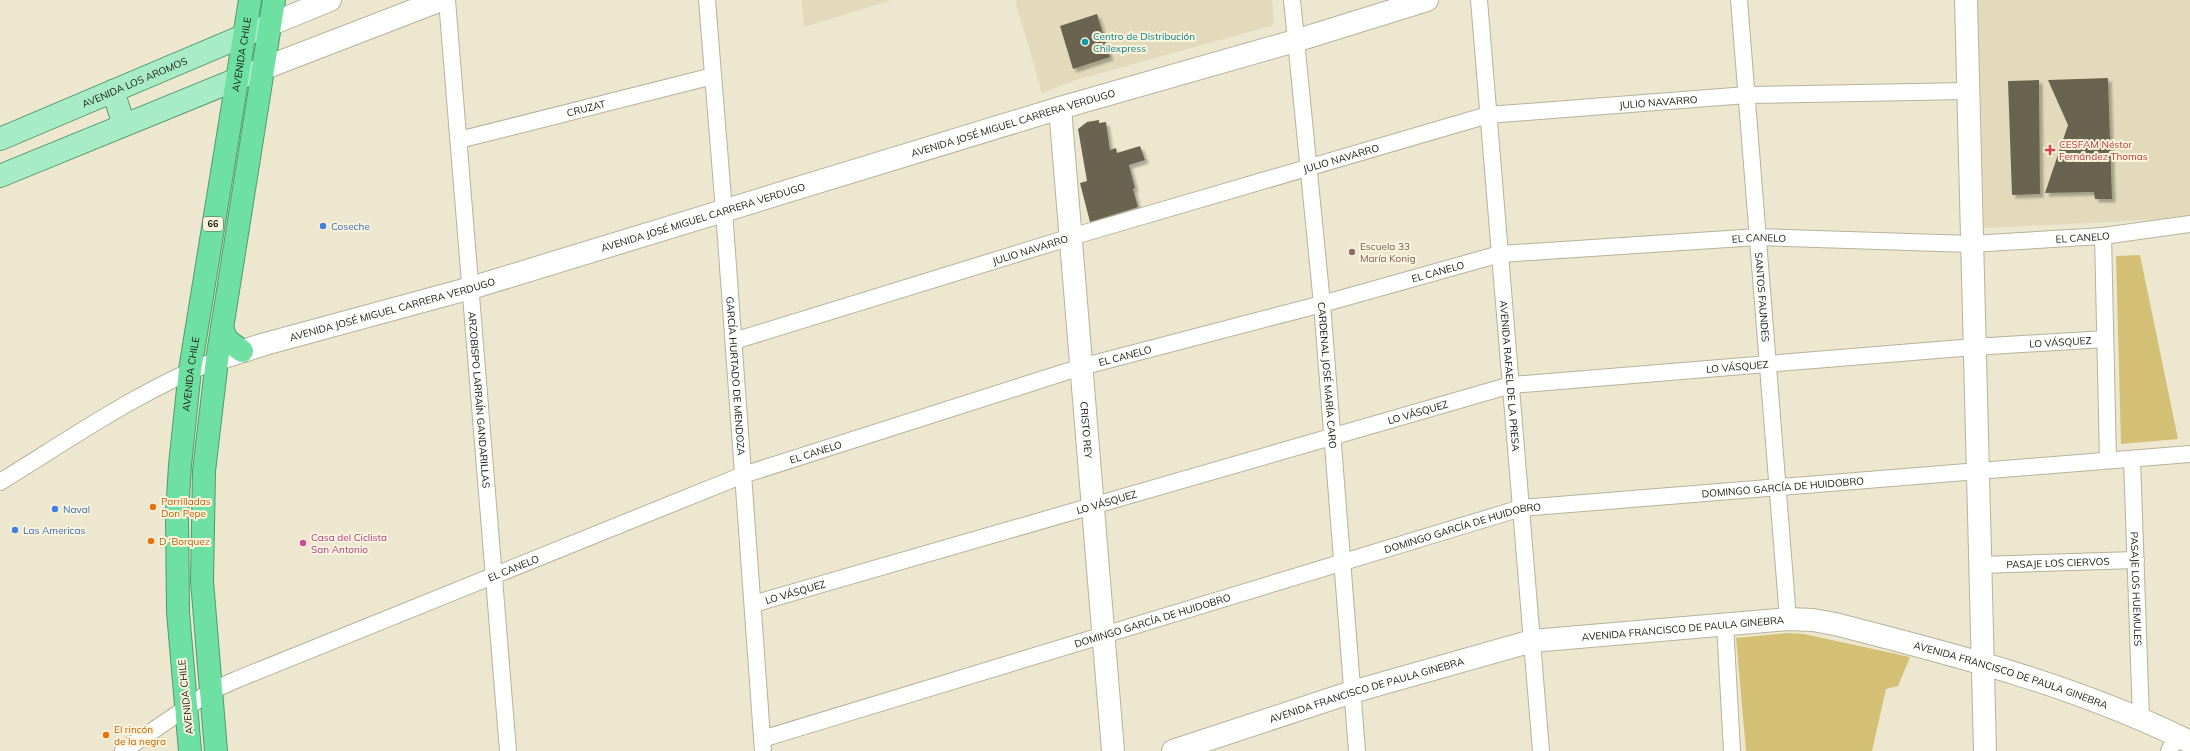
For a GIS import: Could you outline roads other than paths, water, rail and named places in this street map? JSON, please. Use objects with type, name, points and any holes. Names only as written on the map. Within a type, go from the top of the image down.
[{"type":"highway","name":"AVENIDA CHILE","points":[[190,751],[178,612],[176,549],[180,465],[190,370],[242,37],[250,0]]},
{"type":"highway","name":"66","points":[[216,751],[202,581],[202,526],[206,447],[217,360],[274,0]]},
{"type":"highway","points":[[222,328],[227,340],[242,351]]},
{"type":"main road","name":"AVENIDA LOS AROMOS","points":[[0,138],[269,26]]},
{"type":"main road","points":[[0,176],[262,69]]},
{"type":"main road","points":[[113,91],[124,125]]},
{"type":"street","points":[[262,69],[441,0]]},
{"type":"street","name":"ARZOBISPO LARRAÍN GANDARILLAS","points":[[447,0],[472,288],[508,751]]},
{"type":"street","name":"GARCÍA HURTADO DE MENDOZA","points":[[707,0],[744,475],[762,745]]},
{"type":"street","name":"CARDENAL JOSÉ MARÍA CARO","points":[[1292,0],[1322,304],[1357,751]]},
{"type":"street","name":"AVENIDA JOSÉ MIGUEL CARRERA VERDUGO","points":[[0,482],[148,392],[190,370],[242,351],[472,288],[1060,108],[1295,41],[1427,0]]},
{"type":"street","name":"AVENIDA RAFAEL DE LA PRESA","points":[[1479,0],[1541,751]]},
{"type":"street","name":"SANTOS FAUNDES","points":[[1739,0],[1788,619]]},
{"type":"street","points":[[1966,0],[1985,751]]},
{"type":"street","points":[[269,26],[322,2]]},
{"type":"street","name":"CRUZAT","points":[[459,140],[713,76]]},
{"type":"street","name":"JULIO NAVARRO","points":[[734,341],[1071,237],[1488,115],[1747,95],[1968,91]]},
{"type":"street","name":"CRISTO REY","points":[[1060,108],[1113,751]]},
{"type":"street","name":"EL CANELO","points":[[123,751],[187,709],[211,691],[495,574],[744,475],[1081,367],[1322,304],[1500,254],[1758,237],[1971,244],[2103,236],[2190,224]]},
{"type":"street","points":[[2103,236],[2108,460]]},
{"type":"street","name":"LO VÁSQUEZ","points":[[753,604],[1511,385],[1974,347],[2105,339]]},
{"type":"street","name":"DOMINGO GARCÍA DE HUIDOBRO","points":[[762,745],[1103,635],[1342,564],[1521,508],[2190,454]]},
{"type":"street","name":"PASAJE LOS HUEMULES","points":[[2132,459],[2141,718]]},
{"type":"street","name":"PASAJE LOS CIERVOS","points":[[1980,565],[2136,560]]},
{"type":"street","name":"AVENIDA FRANCISCO DE PAULA GINEBRA","points":[[1173,751],[1352,692],[1532,641],[1788,619],[1813,620],[1835,624],[1982,662],[2021,674],[2141,718],[2179,743]]},
{"type":"street","points":[[1724,624],[1732,751]]},
{"type":"place","name":"Centro de Distribución Chilexpress","points":[[1085,42]]},
{"type":"place","name":"CESFAM Néstor Fernández Thomas","points":[[2050,150]]},
{"type":"place","name":"Coseche","points":[[323,226]]},
{"type":"place","name":"Escuela 33 María Konig","points":[[1352,252]]},
{"type":"place","name":"Parrilladas Don Pepe","points":[[153,507]]},
{"type":"place","name":"Naval","points":[[55,509]]},
{"type":"place","name":"Las Americas","points":[[15,530]]},
{"type":"place","name":"D´Borquez","points":[[151,541]]},
{"type":"place","name":"Casa del Ciclista San Antonio","points":[[303,543]]},
{"type":"place","name":"El rincón de la negra","points":[[106,735]]}]
